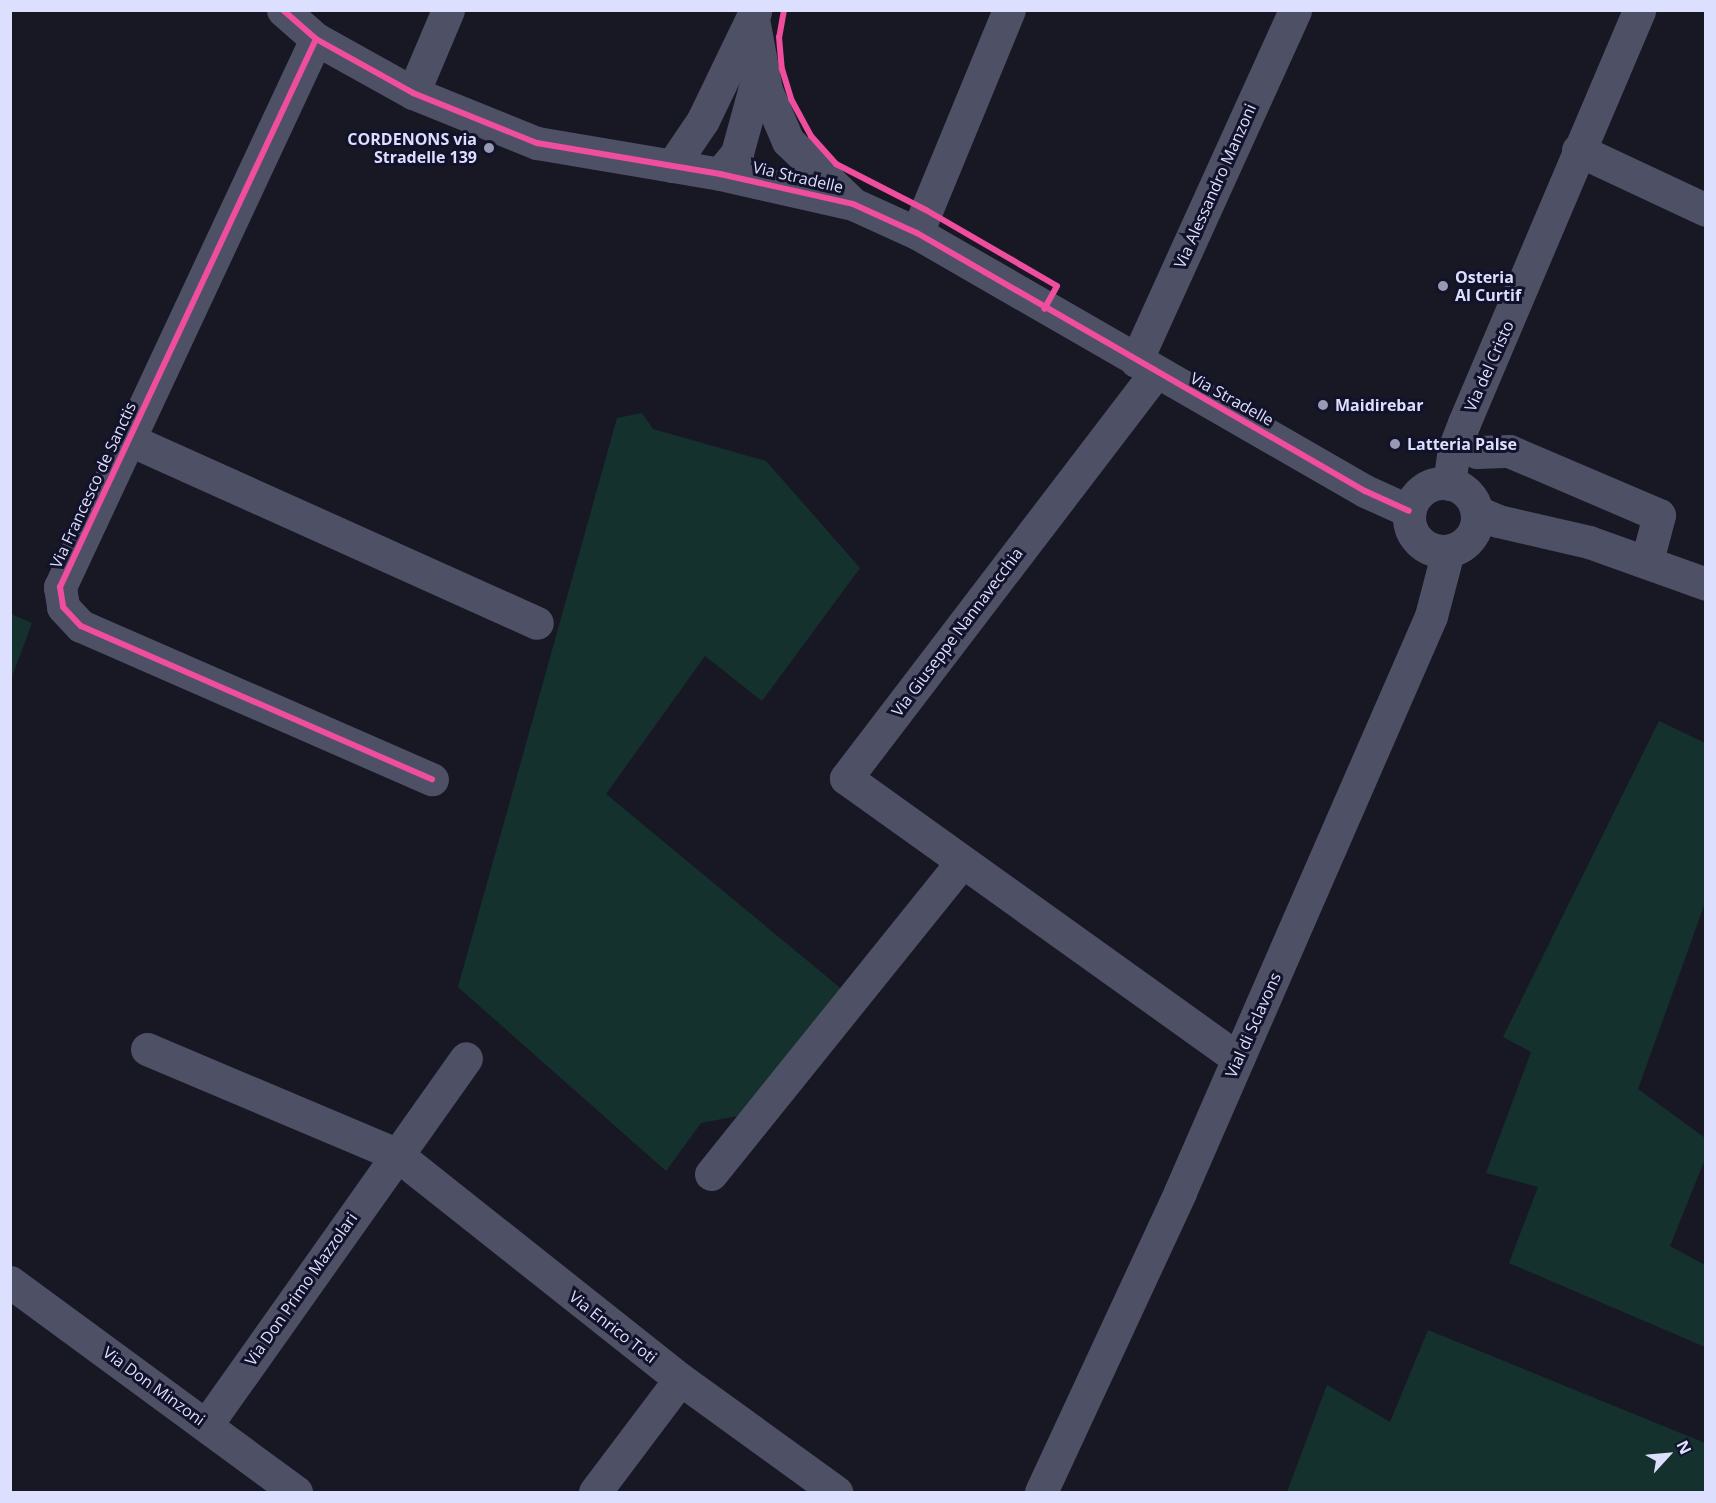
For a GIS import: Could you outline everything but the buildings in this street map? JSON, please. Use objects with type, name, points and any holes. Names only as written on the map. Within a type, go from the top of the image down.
[{"type":"street","name":"Via Stradelle","points":[[283,10],[316,39],[413,93],[537,143],[720,174],[853,204],[917,233],[1365,491],[1409,511]]},
{"type":"street","points":[[413,93],[448,10]]},
{"type":"street","points":[[917,233],[1009,10]]},
{"type":"street","name":"Via Alessandro Manzoni","points":[[1146,366],[1295,10]]},
{"type":"street","name":"Via del Cristo","points":[[1449,484],[1457,443],[1578,150],[1639,10]]},
{"type":"street","points":[[754,15],[766,90],[788,141],[853,204]]},
{"type":"street","points":[[672,166],[703,120],[754,15]]},
{"type":"street","name":"Via Francesco de Sanctis","points":[[316,39],[60,586],[63,607],[81,626],[432,779]]},
{"type":"street","points":[[720,174],[737,153],[762,64]]},
{"type":"street","points":[[1578,150],[1706,210]]},
{"type":"street","name":"Via Giuseppe Nannavecchia","points":[[1146,366],[846,778],[961,863],[1238,1059]]},
{"type":"street","name":"Via Francesco de Sanctis","points":[[130,440],[537,623]]},
{"type":"street","points":[[1457,443],[1477,452],[1509,451],[1659,515],[1647,561]]},
{"type":"street","points":[[1449,484],[1467,494],[1477,512],[1473,533],[1467,542],[1448,551],[1426,548],[1418,541],[1409,522],[1409,511],[1413,501],[1428,486],[1449,484]]},
{"type":"street","points":[[1477,512],[1647,561],[1706,584]]},
{"type":"street","name":"Vial di Sclavons","points":[[1041,1492],[1238,1059],[1431,616],[1448,551]]},
{"type":"street","points":[[711,1174],[961,863]]},
{"type":"street","points":[[147,1049],[396,1154]]},
{"type":"street","name":"Via Don Primo Mazzolari","points":[[207,1424],[466,1058]]},
{"type":"street","name":"Via Enrico Toti","points":[[396,1154],[680,1379],[836,1492]]},
{"type":"street","name":"Via Don Minzoni","points":[[10,1282],[207,1424],[296,1492]]},
{"type":"street","points":[[596,1492],[680,1379]]},
{"type":"green space","points":[[642,413],[653,429],[766,461],[860,568],[762,701],[705,656],[606,794],[844,991],[754,1113],[701,1123],[666,1171],[458,987],[617,418]]},
{"type":"green space","points":[[11,614],[32,623],[11,679]]},
{"type":"green space","points":[[1659,721],[1705,743],[1705,903],[1638,1089],[1705,1138],[1705,1159],[1670,1246],[1705,1265],[1705,1347],[1509,1263],[1538,1187],[1486,1173],[1531,1052],[1503,1037]]},
{"type":"green space","points":[[1428,1330],[1705,1443],[1705,1492],[1287,1492],[1327,1385],[1390,1422]]},
{"type":"cycle path","points":[[283,10],[316,39],[413,93],[537,143],[720,174],[853,204],[917,233],[1365,491],[1409,511]]},
{"type":"cycle path","points":[[784,10],[779,37],[782,69],[791,99],[811,136],[836,164],[926,210],[1057,286],[1044,309]]},
{"type":"cycle path","points":[[316,39],[60,587],[63,607],[81,626],[432,779]]},
{"type":"place","name":"CORDENONS via Stradelle 139","points":[[489,148]]},
{"type":"place","name":"Osteria Al Curtif","points":[[1443,286]]},
{"type":"place","name":"Maidirebar","points":[[1323,405]]},
{"type":"place","name":"Latteria Palse","points":[[1395,444]]}]
